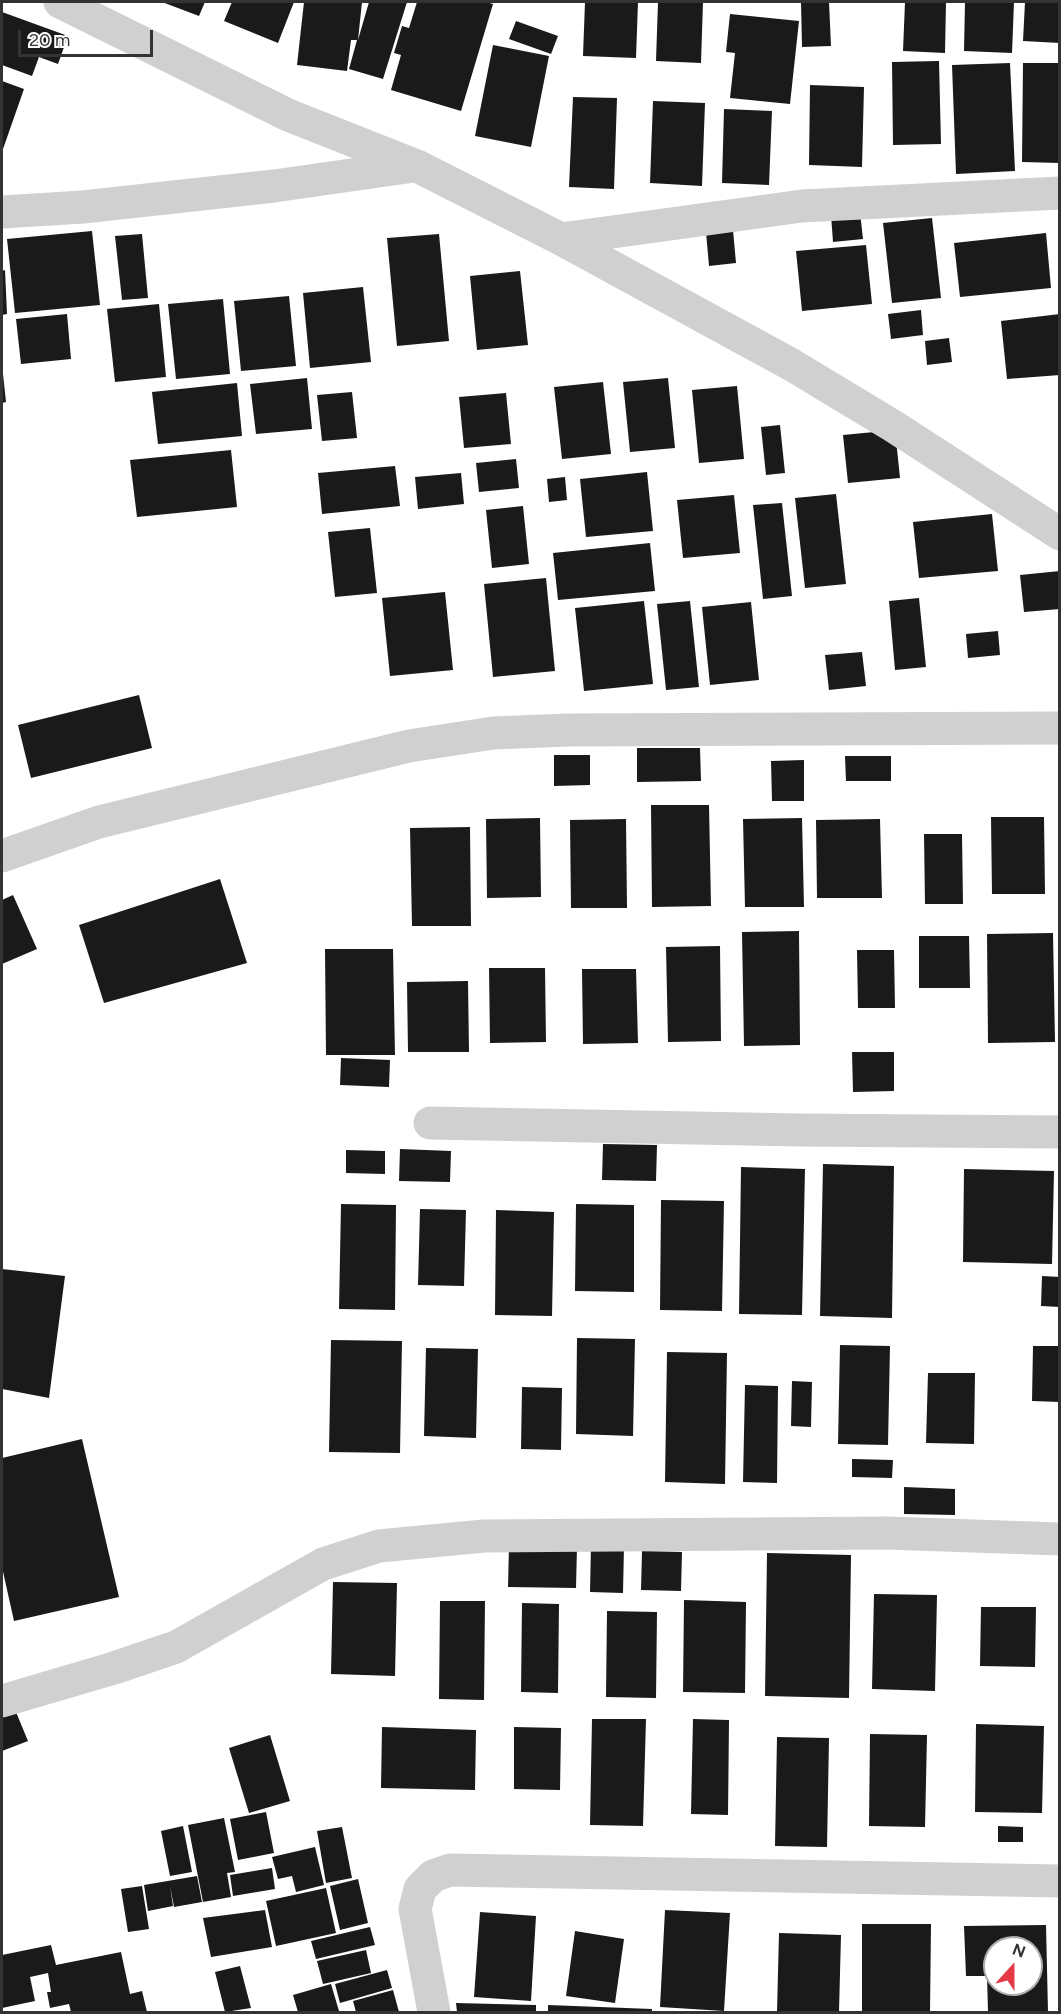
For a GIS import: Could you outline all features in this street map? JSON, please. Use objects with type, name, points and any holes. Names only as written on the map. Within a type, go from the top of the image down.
[{"type":"street","points":[[60,2],[288,115],[417,166],[561,238],[792,365],[893,426],[1059,534]]},
{"type":"street","points":[[2,212],[83,207],[262,188],[417,166]]},
{"type":"street","points":[[561,238],[802,206],[1059,193]]},
{"type":"street","points":[[2,856],[99,822],[409,746],[493,733],[567,730],[1059,728]]},
{"type":"street","points":[[430,1123],[787,1130],[1059,1132]]},
{"type":"street","points":[[2,1701],[176,1647],[323,1564],[379,1546],[484,1536],[886,1533],[1059,1539]]},
{"type":"street","points":[[434,2013],[415,1909],[420,1889],[433,1876],[450,1870],[1059,1881]]},
{"type":"building","points":[[162,2],[205,2],[199,16]]},
{"type":"building","points":[[232,2],[294,2],[278,43],[224,21]]},
{"type":"building","points":[[304,2],[362,2],[358,40],[369,2],[407,2],[383,79],[349,69],[357,40],[351,40],[347,71],[297,65]]},
{"type":"building","points":[[417,2],[486,2],[493,4],[461,111],[391,90],[401,55],[394,53],[402,26],[409,28]]},
{"type":"building","points":[[585,2],[638,2],[636,58],[583,56]]},
{"type":"building","points":[[658,2],[703,2],[701,63],[656,61]]},
{"type":"building","points":[[801,2],[829,2],[831,46],[802,47]]},
{"type":"building","points":[[905,2],[946,2],[945,53],[903,51]]},
{"type":"building","points":[[965,2],[1014,2],[1012,53],[964,51]]},
{"type":"building","points":[[1025,2],[1060,2],[1060,43],[1023,41]]},
{"type":"building","points":[[2,12],[68,36],[58,64],[39,57],[32,76],[2,65]]},
{"type":"building","points":[[730,14],[799,21],[790,104],[730,98],[735,53],[726,52]]},
{"type":"building","points":[[516,21],[558,36],[551,54],[509,39]]},
{"type":"building","points":[[493,45],[549,56],[531,147],[475,136]]},
{"type":"building","points":[[939,61],[941,144],[893,145],[892,62]]},
{"type":"building","points":[[1010,63],[1015,171],[956,174],[952,65]]},
{"type":"building","points":[[1023,63],[1060,63],[1060,163],[1022,162]]},
{"type":"building","points":[[2,81],[24,89],[3,149],[2,149]]},
{"type":"building","points":[[810,85],[864,87],[862,167],[809,165]]},
{"type":"building","points":[[573,97],[617,98],[614,189],[569,187]]},
{"type":"building","points":[[653,101],[705,103],[702,186],[650,183]]},
{"type":"building","points":[[724,109],[772,111],[769,185],[722,183]]},
{"type":"building","points":[[860,212],[863,239],[833,242],[831,215]]},
{"type":"building","points":[[932,218],[941,298],[892,303],[883,223]]},
{"type":"building","points":[[733,230],[736,263],[709,266],[706,232]]},
{"type":"building","points":[[92,231],[100,305],[15,313],[7,239]]},
{"type":"building","points":[[1046,233],[1051,288],[960,297],[954,243]]},
{"type":"building","points":[[142,234],[148,298],[122,300],[115,236]]},
{"type":"building","points":[[439,234],[449,341],[397,346],[387,238]]},
{"type":"building","points":[[866,245],[872,304],[802,311],[796,251]]},
{"type":"building","points":[[5,270],[7,314],[2,315],[2,271]]},
{"type":"building","points":[[520,271],[528,345],[477,350],[470,276]]},
{"type":"building","points":[[363,287],[371,362],[310,368],[303,293]]},
{"type":"building","points":[[289,296],[296,366],[241,371],[234,301]]},
{"type":"building","points":[[223,299],[230,374],[176,379],[168,304]]},
{"type":"building","points":[[159,304],[166,377],[115,382],[107,309]]},
{"type":"building","points":[[921,310],[923,335],[891,339],[888,314]]},
{"type":"building","points":[[67,314],[71,359],[21,364],[16,319]]},
{"type":"building","points":[[1060,314],[1060,375],[1007,379],[1001,321]]},
{"type":"building","points":[[949,338],[952,362],[927,365],[925,341]]},
{"type":"building","points":[[2,374],[6,402],[2,403]]},
{"type":"building","points":[[307,378],[312,429],[256,434],[250,384]]},
{"type":"building","points":[[668,378],[675,448],[630,452],[623,382]]},
{"type":"building","points":[[603,382],[611,454],[562,459],[554,387]]},
{"type":"building","points":[[237,383],[242,436],[158,444],[152,392]]},
{"type":"building","points":[[737,386],[744,459],[699,463],[692,390]]},
{"type":"building","points":[[352,392],[357,438],[322,441],[317,395]]},
{"type":"building","points":[[506,393],[511,444],[464,448],[459,397]]},
{"type":"building","points":[[780,425],[785,473],[766,475],[761,427]]},
{"type":"building","points":[[895,430],[900,478],[848,483],[843,435]]},
{"type":"building","points":[[231,450],[237,507],[137,517],[130,460]]},
{"type":"building","points":[[516,459],[519,488],[479,492],[476,463]]},
{"type":"building","points":[[395,466],[400,506],[322,514],[318,473]]},
{"type":"building","points":[[647,472],[653,531],[586,537],[580,479]]},
{"type":"building","points":[[461,473],[464,504],[418,509],[415,477]]},
{"type":"building","points":[[565,477],[567,500],[549,502],[547,479]]},
{"type":"building","points":[[836,494],[846,584],[805,588],[795,498]]},
{"type":"building","points":[[734,495],[740,553],[683,558],[677,500]]},
{"type":"building","points":[[782,503],[792,596],[763,599],[753,505]]},
{"type":"building","points":[[523,506],[529,564],[492,568],[486,510]]},
{"type":"building","points":[[992,514],[998,571],[919,578],[913,522]]},
{"type":"building","points":[[370,528],[377,593],[335,597],[328,532]]},
{"type":"building","points":[[650,543],[655,591],[558,600],[553,553]]},
{"type":"building","points":[[1060,571],[1060,609],[1024,612],[1020,575]]},
{"type":"building","points":[[546,578],[555,671],[493,677],[484,584]]},
{"type":"building","points":[[445,592],[453,670],[390,676],[382,598]]},
{"type":"building","points":[[919,598],[926,667],[895,670],[889,601]]},
{"type":"building","points":[[644,601],[653,684],[584,691],[575,608]]},
{"type":"building","points":[[690,601],[699,687],[666,690],[657,604]]},
{"type":"building","points":[[751,602],[759,680],[710,685],[702,607]]},
{"type":"building","points":[[998,631],[1000,655],[968,658],[966,634]]},
{"type":"building","points":[[862,652],[866,686],[829,690],[825,655]]},
{"type":"building","points":[[139,695],[152,748],[31,778],[18,725]]},
{"type":"building","points":[[637,748],[700,748],[701,781],[637,782]]},
{"type":"building","points":[[554,755],[590,755],[590,785],[554,786]]},
{"type":"building","points":[[845,756],[891,756],[891,781],[846,781]]},
{"type":"building","points":[[804,760],[804,801],[772,801],[771,761]]},
{"type":"building","points":[[651,805],[709,805],[711,906],[652,907]]},
{"type":"building","points":[[991,817],[1044,817],[1045,894],[992,894]]},
{"type":"building","points":[[540,818],[541,897],[487,898],[486,819]]},
{"type":"building","points":[[802,818],[804,907],[745,907],[743,819]]},
{"type":"building","points":[[626,819],[627,908],[571,908],[570,820]]},
{"type":"building","points":[[880,819],[882,898],[817,898],[816,820]]},
{"type":"building","points":[[470,827],[471,926],[412,926],[410,828]]},
{"type":"building","points":[[924,834],[962,834],[963,904],[925,904]]},
{"type":"building","points":[[220,879],[247,963],[104,1003],[79,925]]},
{"type":"building","points":[[13,895],[37,949],[2,964],[2,900]]},
{"type":"building","points":[[799,931],[800,1045],[744,1046],[742,932]]},
{"type":"building","points":[[1053,933],[1055,1042],[988,1043],[987,934]]},
{"type":"building","points":[[919,936],[969,936],[970,988],[919,988]]},
{"type":"building","points":[[720,946],[721,1041],[668,1042],[666,947]]},
{"type":"building","points":[[325,949],[393,949],[395,1055],[326,1055]]},
{"type":"building","points":[[857,950],[894,950],[895,1008],[858,1008]]},
{"type":"building","points":[[489,968],[545,968],[546,1042],[490,1043]]},
{"type":"building","points":[[582,969],[636,969],[638,1043],[583,1044]]},
{"type":"building","points":[[468,981],[469,1052],[408,1052],[407,982]]},
{"type":"building","points":[[852,1052],[894,1052],[894,1091],[853,1092]]},
{"type":"building","points":[[341,1058],[390,1060],[389,1087],[340,1085]]},
{"type":"building","points":[[603,1144],[657,1145],[656,1181],[602,1180]]},
{"type":"building","points":[[400,1149],[451,1151],[450,1182],[399,1181]]},
{"type":"building","points":[[346,1150],[385,1151],[385,1174],[346,1173]]},
{"type":"building","points":[[823,1164],[894,1166],[892,1318],[820,1316]]},
{"type":"building","points":[[741,1167],[805,1169],[802,1315],[739,1314]]},
{"type":"building","points":[[964,1169],[1054,1171],[1052,1264],[963,1262]]},
{"type":"building","points":[[661,1200],[724,1201],[722,1311],[660,1310]]},
{"type":"building","points":[[341,1204],[396,1205],[395,1310],[339,1309]]},
{"type":"building","points":[[576,1204],[634,1205],[634,1292],[575,1291]]},
{"type":"building","points":[[420,1209],[466,1210],[464,1286],[418,1285]]},
{"type":"building","points":[[496,1210],[554,1212],[552,1316],[495,1315]]},
{"type":"building","points":[[2,1269],[65,1276],[49,1398],[2,1389]]},
{"type":"building","points":[[1042,1276],[1060,1277],[1060,1307],[1041,1306]]},
{"type":"building","points":[[577,1338],[635,1339],[633,1436],[576,1434]]},
{"type":"building","points":[[331,1340],[402,1341],[400,1453],[329,1452]]},
{"type":"building","points":[[840,1345],[890,1346],[888,1445],[838,1444]]},
{"type":"building","points":[[1033,1346],[1060,1346],[1060,1402],[1032,1401]]},
{"type":"building","points":[[426,1348],[478,1349],[476,1438],[424,1436]]},
{"type":"building","points":[[667,1352],[727,1353],[725,1484],[665,1482]]},
{"type":"building","points":[[928,1373],[975,1373],[974,1444],[926,1443]]},
{"type":"building","points":[[792,1381],[812,1382],[811,1427],[791,1426]]},
{"type":"building","points":[[745,1385],[778,1386],[777,1483],[743,1482]]},
{"type":"building","points":[[522,1387],[562,1388],[561,1450],[521,1449]]},
{"type":"building","points":[[82,1439],[119,1597],[14,1621],[2,1567],[2,1458]]},
{"type":"building","points":[[852,1459],[893,1460],[892,1478],[852,1477]]},
{"type":"building","points":[[904,1487],[955,1489],[955,1515],[904,1514]]},
{"type":"building","points":[[509,1545],[577,1546],[576,1588],[508,1587]]},
{"type":"building","points":[[591,1545],[624,1546],[623,1593],[590,1592]]},
{"type":"building","points":[[642,1551],[682,1552],[681,1591],[641,1590]]},
{"type":"building","points":[[767,1553],[851,1555],[849,1698],[765,1696]]},
{"type":"building","points":[[333,1582],[397,1583],[395,1676],[331,1674]]},
{"type":"building","points":[[874,1594],[937,1595],[935,1691],[872,1689]]},
{"type":"building","points":[[684,1600],[746,1602],[745,1693],[683,1692]]},
{"type":"building","points":[[440,1601],[485,1601],[484,1700],[439,1699]]},
{"type":"building","points":[[522,1603],[559,1604],[558,1693],[521,1692]]},
{"type":"building","points":[[981,1607],[1036,1607],[1035,1667],[980,1666]]},
{"type":"building","points":[[607,1611],[657,1612],[656,1698],[606,1697]]},
{"type":"building","points":[[11,1700],[28,1741],[2,1751],[2,1703]]},
{"type":"building","points":[[592,1719],[646,1719],[643,1826],[590,1825]]},
{"type":"building","points":[[693,1719],[729,1720],[728,1815],[691,1814]]},
{"type":"building","points":[[976,1724],[1044,1726],[1042,1813],[975,1812]]},
{"type":"building","points":[[382,1727],[476,1730],[475,1790],[381,1788]]},
{"type":"building","points":[[514,1727],[561,1728],[560,1790],[514,1789]]},
{"type":"building","points":[[870,1734],[927,1735],[925,1827],[869,1826]]},
{"type":"building","points":[[270,1735],[290,1801],[249,1813],[229,1748]]},
{"type":"building","points":[[777,1737],[829,1738],[827,1847],[775,1846]]},
{"type":"building","points":[[266,1812],[274,1853],[238,1860],[230,1819]]},
{"type":"building","points":[[224,1818],[235,1872],[227,1873],[231,1897],[203,1902],[188,1825]]},
{"type":"building","points":[[183,1826],[192,1872],[170,1876],[161,1831]]},
{"type":"building","points":[[998,1826],[1023,1827],[1023,1842],[998,1842]]},
{"type":"building","points":[[342,1827],[352,1878],[326,1883],[317,1831]]},
{"type":"building","points":[[315,1847],[324,1885],[296,1892],[292,1876],[278,1879],[272,1857]]},
{"type":"building","points":[[272,1868],[275,1889],[233,1896],[230,1875]]},
{"type":"building","points":[[197,1876],[202,1902],[174,1907],[170,1886],[173,1906],[148,1911],[144,1885]]},
{"type":"building","points":[[358,1879],[368,1923],[340,1930],[330,1886]]},
{"type":"building","points":[[142,1886],[149,1929],[128,1932],[121,1889]]},
{"type":"building","points":[[326,1888],[336,1933],[276,1946],[266,1901]]},
{"type":"building","points":[[265,1910],[272,1947],[211,1957],[203,1918]]},
{"type":"building","points":[[665,1910],[730,1913],[724,2011],[660,2007]]},
{"type":"building","points":[[480,1912],[536,1916],[531,2001],[474,1997]]},
{"type":"building","points":[[862,1924],[931,1924],[930,2012],[862,2012]]},
{"type":"building","points":[[1046,1925],[1048,2012],[988,2012],[988,1996],[1043,1996],[1043,1936],[983,1936],[983,1976],[966,1976],[964,1926]]},
{"type":"building","points":[[370,1927],[375,1945],[316,1959],[311,1941]]},
{"type":"building","points":[[575,1931],[624,1939],[615,2003],[566,1996]]},
{"type":"building","points":[[779,1933],[841,1935],[839,2012],[777,2012]]},
{"type":"building","points":[[51,1945],[56,1965],[121,1952],[130,1994],[142,1991],[147,2012],[71,2012],[69,2004],[50,2008],[47,1992],[51,1992],[48,1973],[30,1977],[35,2001],[2,2008],[2,1955]]},
{"type":"building","points":[[366,1950],[371,1973],[323,1984],[317,1961]]},
{"type":"building","points":[[240,1966],[251,2008],[225,2012],[215,1972]]},
{"type":"building","points":[[387,1970],[392,1988],[340,2003],[335,1984]]},
{"type":"building","points":[[331,1984],[339,2011],[298,2012],[293,1995]]},
{"type":"building","points":[[393,1990],[399,2012],[356,2012],[353,2001]]},
{"type":"building","points":[[456,2003],[536,2005],[536,2012],[457,2012]]},
{"type":"building","points":[[548,2005],[652,2009],[652,2012],[548,2012]]}]
